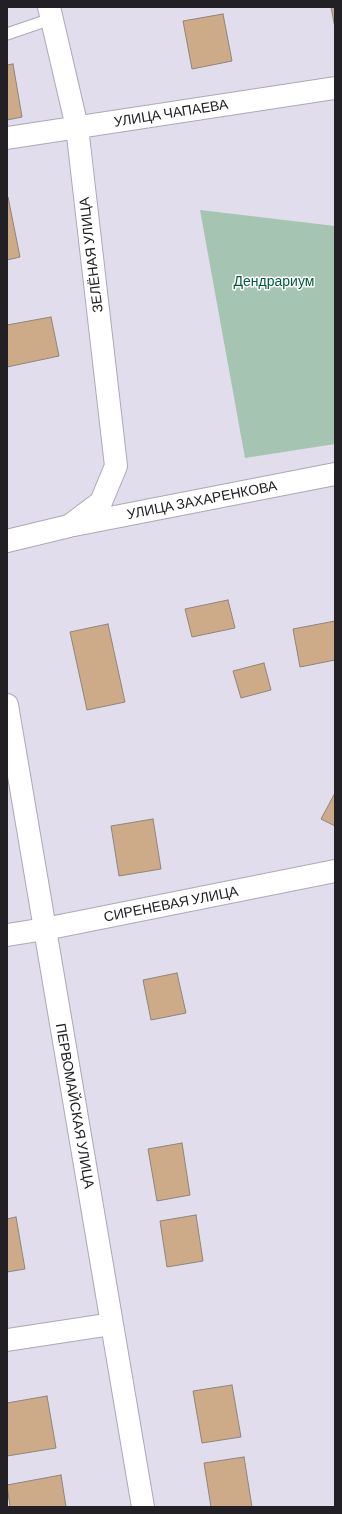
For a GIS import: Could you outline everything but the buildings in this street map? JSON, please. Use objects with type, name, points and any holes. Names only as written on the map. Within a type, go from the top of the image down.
[{"type":"street","name":"ЗЕЛЁНАЯ УЛИЦА","points":[[50,13],[77,127],[116,466],[101,502],[69,526]]},
{"type":"street","name":"УЛИЦА ЧАПАЕВА","points":[[7,138],[335,88]]},
{"type":"street","name":"УЛИЦА ЗАХАРЕНКОВА","points":[[7,541],[69,526],[335,474]]},
{"type":"street","name":"ПЕРВОМАЙСКАЯ УЛИЦА","points":[[7,705],[143,1507]]},
{"type":"street","name":"СИРЕНЕВАЯ УЛИЦА","points":[[7,935],[45,929],[335,871]]},
{"type":"street","points":[[7,1340],[112,1324]]},
{"type":"lane","points":[[7,34],[50,13]]},
{"type":"green space","name":"Дендрариум","points":[[200,210],[335,226],[335,444],[245,458]]}]
